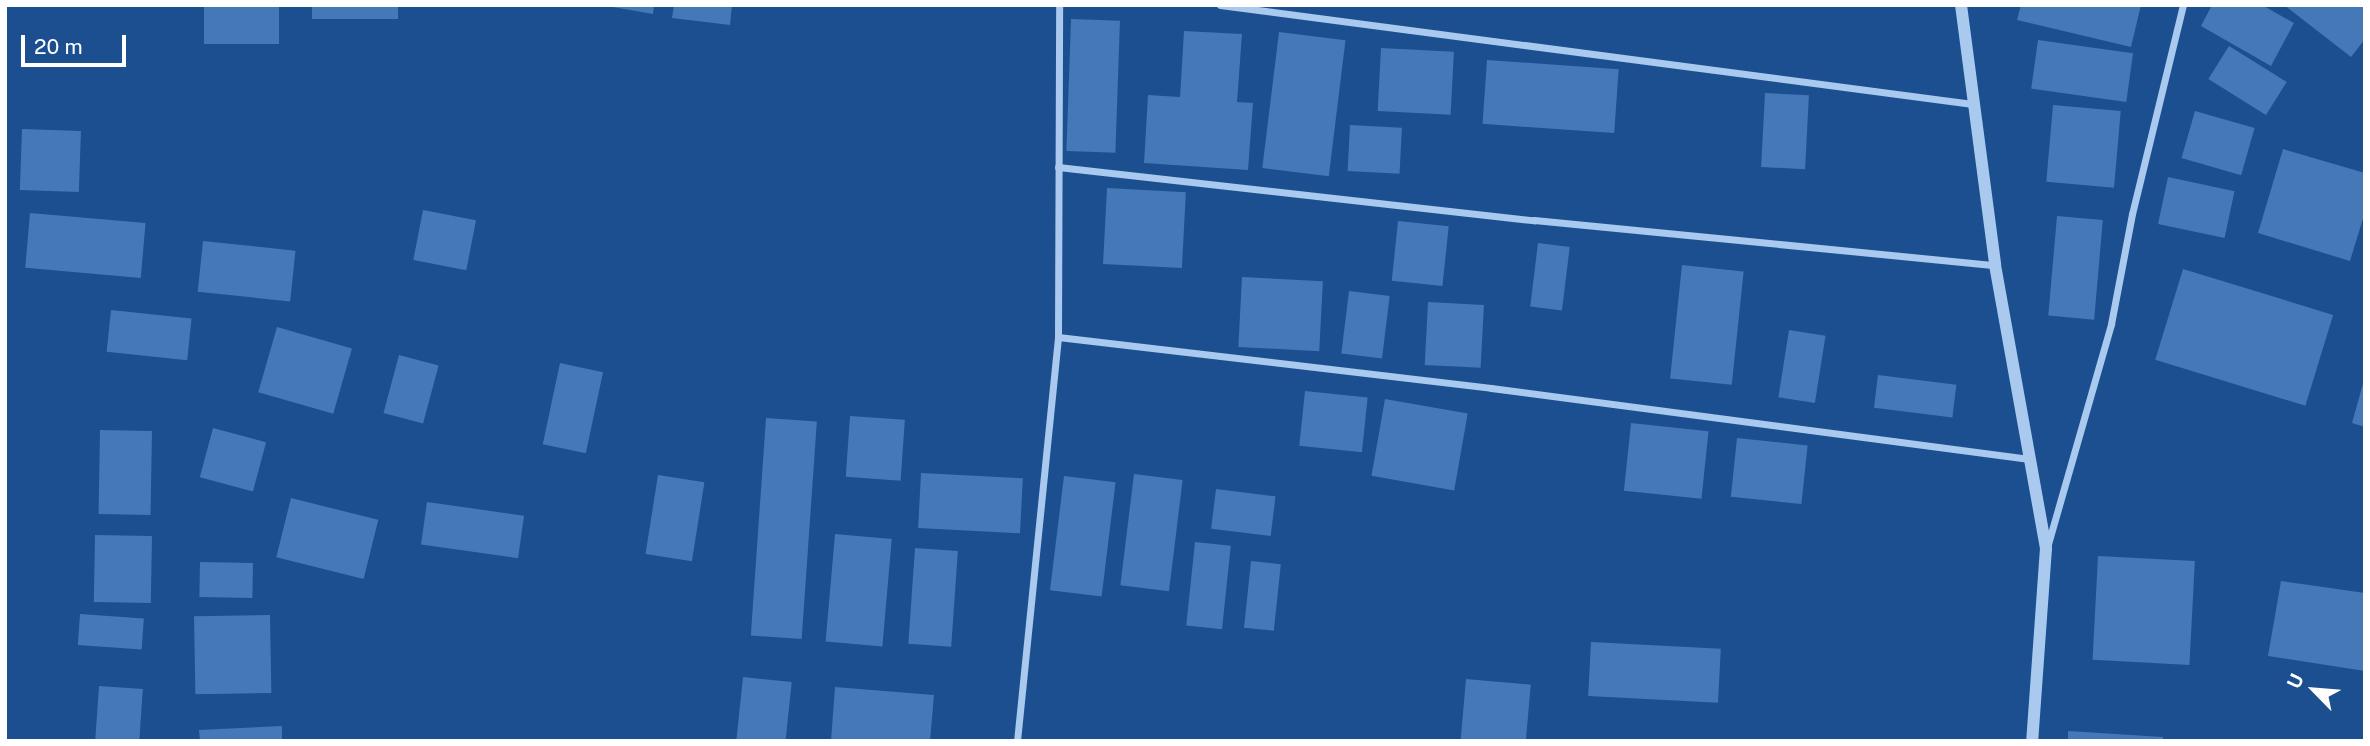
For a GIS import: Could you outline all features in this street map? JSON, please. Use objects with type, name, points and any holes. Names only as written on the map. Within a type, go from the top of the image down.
[{"type":"street","points":[[1017,741],[1058,337],[1059,5]]},
{"type":"street","points":[[1220,5],[1973,104]]},
{"type":"street","points":[[1961,5],[1995,265],[2046,548]]},
{"type":"street","points":[[2032,741],[2046,548],[2111,324],[2132,214],[2183,5]]},
{"type":"street","points":[[1058,167],[1534,220],[1995,265]]},
{"type":"street","points":[[1058,337],[1491,388],[2029,459]]},
{"type":"building","points":[[204,5],[279,5],[279,44],[204,44]]},
{"type":"building","points":[[312,5],[398,5],[398,19],[312,19]]},
{"type":"building","points":[[601,5],[654,5],[653,14]]},
{"type":"building","points":[[674,5],[732,5],[730,25],[672,18]]},
{"type":"building","points":[[2021,5],[2141,5],[2131,47],[2017,20]]},
{"type":"building","points":[[2212,5],[2262,5],[2294,23],[2271,66],[2201,26]]},
{"type":"building","points":[[2284,5],[2365,5],[2365,39],[2351,57]]},
{"type":"building","points":[[1071,19],[1120,21],[1115,153],[1066,151]]},
{"type":"building","points":[[1184,31],[1242,34],[1237,102],[1253,103],[1248,170],[1144,163],[1148,95],[1180,97]]},
{"type":"building","points":[[1279,32],[1346,40],[1329,176],[1262,168]]},
{"type":"building","points":[[2038,40],[2133,53],[2126,102],[2031,89]]},
{"type":"building","points":[[2229,46],[2287,82],[2266,115],[2208,79]]},
{"type":"building","points":[[1381,48],[1454,52],[1451,115],[1378,111]]},
{"type":"building","points":[[1487,60],[1619,69],[1614,133],[1483,124]]},
{"type":"building","points":[[1765,93],[1809,95],[1805,169],[1761,167]]},
{"type":"building","points":[[2053,105],[2121,111],[2114,188],[2046,182]]},
{"type":"building","points":[[2195,111],[2255,128],[2241,175],[2181,158]]},
{"type":"building","points":[[1350,125],[1402,128],[1400,174],[1348,171]]},
{"type":"building","points":[[22,129],[81,131],[79,192],[20,190]]},
{"type":"building","points":[[2283,149],[2365,173],[2365,212],[2350,261],[2258,233]]},
{"type":"building","points":[[2168,177],[2235,191],[2225,238],[2158,224]]},
{"type":"building","points":[[1107,188],[1186,192],[1182,268],[1103,264]]},
{"type":"building","points":[[423,210],[476,220],[466,270],[413,260]]},
{"type":"building","points":[[30,213],[146,223],[141,278],[25,268]]},
{"type":"building","points":[[2057,216],[2103,220],[2094,320],[2048,316]]},
{"type":"building","points":[[1398,221],[1449,226],[1442,286],[1392,281]]},
{"type":"building","points":[[203,241],[295,251],[290,301],[198,292]]},
{"type":"building","points":[[1538,243],[1570,247],[1562,310],[1530,307]]},
{"type":"building","points":[[1682,265],[1744,271],[1732,385],[1670,378]]},
{"type":"building","points":[[2183,269],[2333,315],[2305,406],[2155,360]]},
{"type":"building","points":[[1242,277],[1323,281],[1319,351],[1238,347]]},
{"type":"building","points":[[1349,291],[1390,296],[1382,359],[1341,354]]},
{"type":"building","points":[[1428,302],[1484,305],[1481,368],[1425,365]]},
{"type":"building","points":[[111,310],[192,318],[187,360],[107,352]]},
{"type":"building","points":[[277,327],[352,348],[333,414],[258,392]]},
{"type":"building","points":[[1789,330],[1826,336],[1815,403],[1778,397]]},
{"type":"building","points":[[399,355],[439,366],[423,424],[383,413]]},
{"type":"building","points":[[560,363],[603,372],[586,453],[543,444]]},
{"type":"building","points":[[1878,375],[1956,385],[1952,417],[1874,408]]},
{"type":"building","points":[[2365,380],[2365,427],[2352,423]]},
{"type":"building","points":[[1305,391],[1368,398],[1362,452],[1299,446]]},
{"type":"building","points":[[1385,399],[1468,414],[1454,490],[1371,476]]},
{"type":"building","points":[[850,416],[905,420],[901,481],[846,477]]},
{"type":"building","points":[[766,418],[817,422],[802,639],[751,635]]},
{"type":"building","points":[[1631,423],[1709,431],[1701,499],[1624,491]]},
{"type":"building","points":[[213,428],[266,442],[253,491],[200,477]]},
{"type":"building","points":[[100,430],[152,431],[151,515],[99,514]]},
{"type":"building","points":[[1737,438],[1808,445],[1801,504],[1731,497]]},
{"type":"building","points":[[921,473],[1023,478],[1020,533],[918,528]]},
{"type":"building","points":[[1134,474],[1183,480],[1169,591],[1120,585]]},
{"type":"building","points":[[658,475],[704,482],[692,561],[645,554]]},
{"type":"building","points":[[1064,476],[1116,482],[1102,596],[1050,590]]},
{"type":"building","points":[[1216,489],[1276,496],[1271,536],[1211,529]]},
{"type":"building","points":[[291,498],[378,520],[364,579],[276,557]]},
{"type":"building","points":[[427,502],[524,516],[518,558],[421,545]]},
{"type":"building","points":[[835,534],[892,539],[882,647],[826,642]]},
{"type":"building","points":[[95,535],[152,536],[151,603],[94,602]]},
{"type":"building","points":[[1195,542],[1231,546],[1222,629],[1186,626]]},
{"type":"building","points":[[915,548],[958,551],[951,647],[908,644]]},
{"type":"building","points":[[2098,556],[2195,561],[2189,665],[2093,660]]},
{"type":"building","points":[[1251,561],[1281,564],[1274,631],[1244,628]]},
{"type":"building","points":[[200,562],[253,563],[252,598],[199,597]]},
{"type":"building","points":[[2281,581],[2365,593],[2365,671],[2268,656]]},
{"type":"building","points":[[80,614],[144,618],[142,649],[78,645]]},
{"type":"building","points":[[270,615],[271,693],[195,694],[194,616]]},
{"type":"building","points":[[1591,642],[1721,649],[1718,703],[1588,696]]},
{"type":"building","points":[[743,677],[792,682],[786,741],[736,741]]},
{"type":"building","points":[[1466,679],[1531,685],[1526,741],[1461,741]]},
{"type":"building","points":[[99,686],[143,689],[139,741],[95,741]]},
{"type":"building","points":[[835,687],[934,695],[930,741],[831,741]]},
{"type":"building","points":[[282,726],[282,741],[200,741],[199,730]]},
{"type":"building","points":[[2068,731],[2163,737],[2163,741],[2068,741]]}]
